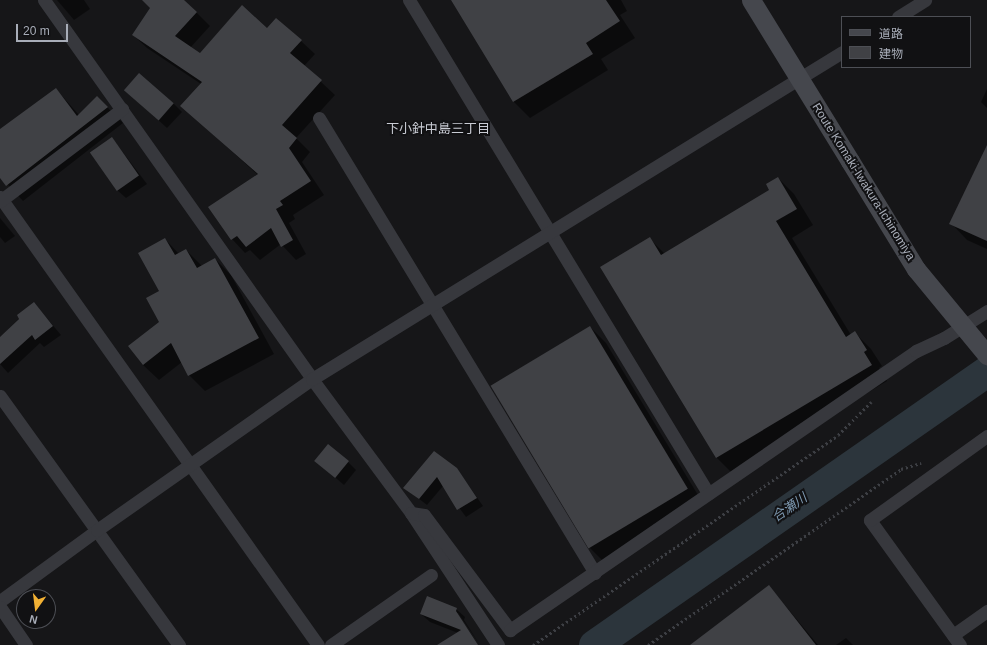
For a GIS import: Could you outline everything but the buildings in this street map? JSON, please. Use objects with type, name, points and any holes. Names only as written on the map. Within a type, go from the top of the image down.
[{"type":"main road","name":"Route Komaki-Iwakura-Ichinomiya","points":[[751,0],[916,269],[987,356]]},
{"type":"street","points":[[44,0],[312,379],[411,513],[498,645]]},
{"type":"street","points":[[409,0],[708,493]]},
{"type":"street","points":[[900,16],[925,0]]},
{"type":"street","points":[[0,601],[97,530],[312,379],[549,231],[841,53]]},
{"type":"street","points":[[122,109],[1,199],[318,645]]},
{"type":"street","points":[[319,118],[430,305],[595,573]]},
{"type":"street","points":[[411,513],[424,515],[510,630],[916,351],[944,338],[987,312]]},
{"type":"street","points":[[0,396],[179,645]]},
{"type":"street","points":[[987,436],[870,520],[956,640],[987,611]]},
{"type":"street","points":[[331,645],[431,575]]},
{"type":"street","points":[[0,607],[26,645]]},
{"type":"path","points":[[533,645],[838,435],[875,398]]},
{"type":"path","points":[[648,645],[901,469],[923,463]]},
{"type":"waterway","name":"合瀬川","points":[[594,645],[987,371]]},
{"type":"district","name":"下小針中島三丁目","points":[[438,129]]}]
